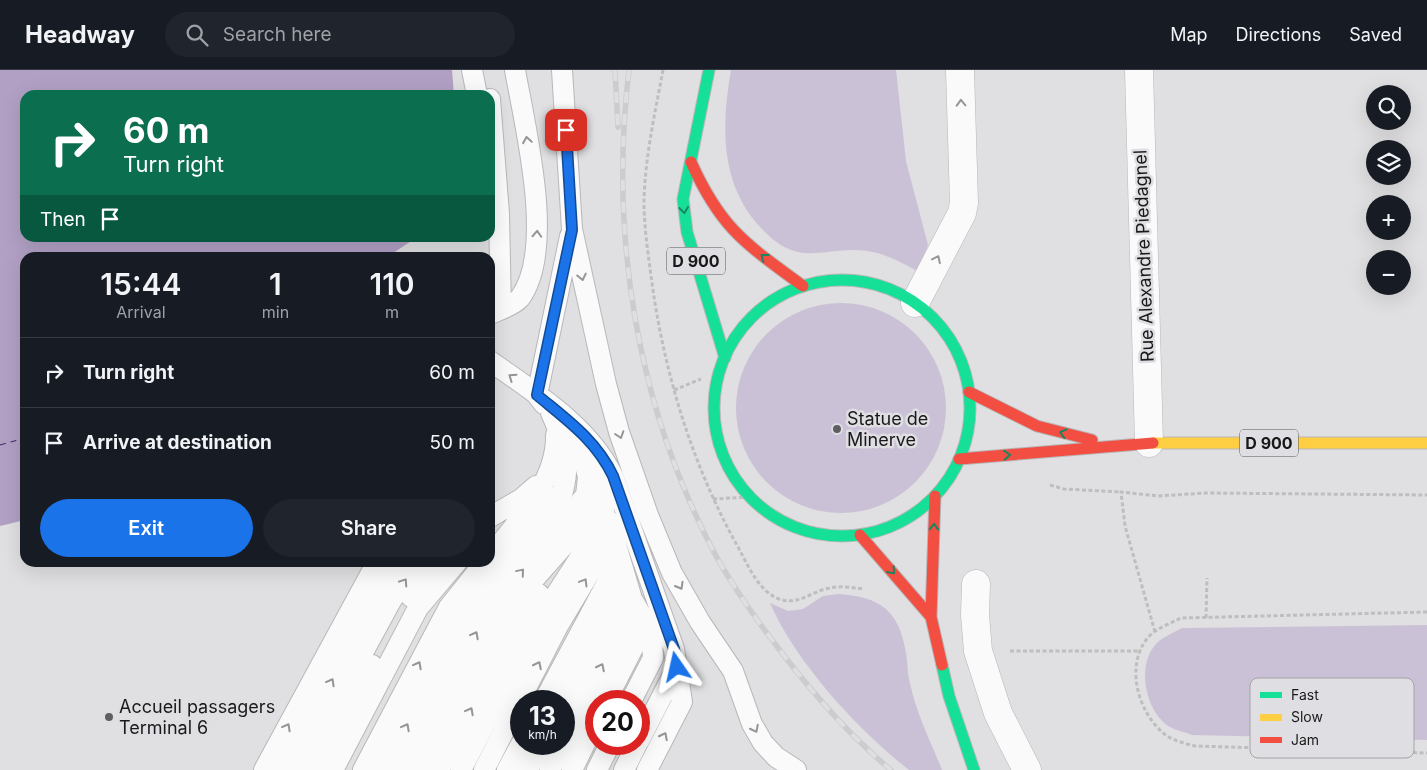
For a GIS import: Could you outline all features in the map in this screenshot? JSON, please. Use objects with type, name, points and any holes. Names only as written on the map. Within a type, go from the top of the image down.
[{"type":"main road","name":"D 900","points":[[709,70],[683,199],[687,232],[723,363]]},
{"type":"main road","name":"D 900","points":[[691,162],[700,184],[717,212],[739,238],[803,286]]},
{"type":"main road","points":[[832,280],[861,281],[889,289],[915,303],[929,314],[952,342],[960,357],[969,392],[968,433],[959,459],[948,478],[935,496],[900,522],[860,534],[830,535],[801,529],[774,516],[750,497],[730,469],[718,437],[715,402],[723,363],[738,334],[756,313],[778,297],[803,286],[832,280]]},
{"type":"main road","name":"D 900","points":[[969,392],[1037,426],[1110,445]]},
{"type":"main road","name":"D 900","points":[[959,459],[1149,443],[1427,443]]},
{"type":"main road","points":[[935,496],[931,617],[949,696],[974,770]]},
{"type":"main road","points":[[860,534],[931,617]]},
{"type":"street","points":[[915,303],[962,213],[964,203],[960,70]]},
{"type":"street","name":"Rue Alexandre Piedagnel","points":[[1139,70],[1149,443]]},
{"type":"street","points":[[976,584],[975,614],[978,651],[998,713],[1027,770]]},
{"type":"lane","points":[[472,70],[475,90]]},
{"type":"lane","points":[[486,70],[489,90]]},
{"type":"lane","points":[[495,162],[499,214],[495,312],[518,300],[531,275],[535,254],[537,219],[535,188],[515,70]]},
{"type":"lane","points":[[562,70],[572,230],[606,384],[619,432],[648,515],[672,573],[700,622],[733,671],[752,724],[762,743],[776,757],[796,770]]},
{"type":"lane","points":[[537,395],[572,230]]},
{"type":"lane","points":[[495,365],[537,395],[578,436],[594,464],[608,521],[612,554],[608,581],[567,690]]},
{"type":"lane","points":[[495,550],[532,504],[546,476],[553,461],[556,448],[558,416]]},
{"type":"lane","points":[[422,770],[506,611],[563,491],[568,471],[558,416]]},
{"type":"lane","points":[[558,416],[594,443],[604,457],[613,476],[674,649],[682,702],[647,770]]},
{"type":"lane","points":[[402,770],[506,611],[586,495],[588,477],[578,436]]},
{"type":"lane","points":[[384,770],[506,611],[597,508],[594,464]]},
{"type":"lane","points":[[495,527],[498,509],[533,489],[546,476]]},
{"type":"lane","points":[[495,527],[532,504]]},
{"type":"lane","points":[[439,770],[506,611],[608,521]]},
{"type":"lane","points":[[575,723],[624,643],[634,622],[632,599],[618,548],[608,521]]},
{"type":"lane","points":[[484,770],[559,624],[602,552],[608,521]]},
{"type":"lane","points":[[551,690],[588,635],[613,605],[619,587],[618,548]]},
{"type":"lane","points":[[380,567],[405,603]]},
{"type":"lane","points":[[347,770],[405,603],[397,567]]},
{"type":"lane","points":[[363,770],[416,567]]},
{"type":"lane","points":[[281,770],[433,567]]},
{"type":"lane","points":[[264,770],[405,603],[451,567]]},
{"type":"lane","points":[[300,770],[405,603],[463,567]]},
{"type":"lane","points":[[315,770],[405,603],[475,567]]},
{"type":"lane","points":[[609,690],[624,643],[622,627],[628,597],[624,572]]},
{"type":"lane","points":[[632,599],[646,623],[654,658],[638,690]]},
{"type":"lane","points":[[333,770],[405,603]]},
{"type":"lane","points":[[461,770],[506,611]]},
{"type":"lane","points":[[650,719],[677,667]]},
{"type":"lane","points":[[572,770],[585,743]]},
{"type":"lane","points":[[507,770],[515,755]]},
{"type":"lane","points":[[528,770],[536,755]]},
{"type":"lane","points":[[550,770],[557,755]]},
{"type":"lane","points":[[597,770],[604,755]]},
{"type":"lane","points":[[624,770],[632,755]]},
{"type":"path","points":[[723,363],[682,388],[674,390],[695,456],[713,499],[758,582],[768,593],[780,599],[799,600],[822,590],[848,586],[873,590],[886,598],[903,584]]},
{"type":"path","points":[[1042,482],[1064,489],[1158,496],[1206,494],[1427,495]]},
{"type":"path","points":[[1122,492],[1124,526],[1155,632]]},
{"type":"path","points":[[713,499],[750,497]]},
{"type":"path","points":[[1206,618],[1207,578]]},
{"type":"path","points":[[1250,748],[1195,746],[1178,742],[1162,732],[1147,716],[1140,697],[1135,673],[1140,651],[1146,639],[1181,618],[1427,612]]},
{"type":"path","points":[[978,651],[1140,651]]},
{"type":"path","points":[[1414,753],[1427,753]]},
{"type":"shaded area","points":[[0,70],[452,70],[454,90],[20,90],[20,242],[410,242],[395,252],[20,252],[20,521],[0,526]]},
{"type":"shaded area","points":[[731,70],[896,70],[906,161],[928,245],[917,271],[894,259],[870,251],[797,252],[780,245],[761,228],[748,211],[738,193],[731,174],[727,154],[725,133]]},
{"type":"shaded area","points":[[841,303],[861,305],[881,311],[899,321],[915,334],[928,350],[938,368],[944,388],[946,408],[944,428],[938,448],[928,466],[915,482],[899,495],[881,505],[861,511],[841,513],[821,511],[801,505],[783,495],[767,482],[754,466],[744,448],[738,428],[736,408],[738,388],[744,368],[754,350],[767,334],[783,321],[801,311],[821,305]]},
{"type":"shaded area","points":[[839,594],[866,598],[885,608],[893,616],[903,638],[909,679],[916,705],[942,770],[909,770],[869,735],[812,672],[781,626],[770,603],[788,611],[803,609],[823,596]]},
{"type":"shaded area","points":[[1427,625],[1427,740],[1414,740],[1414,678],[1250,678],[1250,736],[1192,735],[1170,727],[1161,720],[1154,710],[1146,687],[1145,674],[1151,651],[1158,642],[1182,628]]},
{"type":"ferry route","points":[[0,445],[20,439]]},
{"type":"railway","points":[[615,70],[618,127]]},
{"type":"railway","points":[[629,70],[624,132],[623,195],[627,258],[635,320],[648,381],[666,441],[689,499],[716,556],[747,606],[820,700],[861,743],[891,770]]},
{"type":"traffic: fast","points":[[709,70],[683,199],[687,232],[725,358]]},
{"type":"traffic: fast","points":[[842,280],[879,286],[902,295],[923,309],[941,327],[960,359],[967,383],[970,408],[964,445],[955,468],[941,489],[923,507],[891,526],[867,533],[842,536],[805,530],[782,521],[761,507],[743,489],[724,457],[717,433],[714,408],[720,371],[729,348],[743,327],[761,309],[793,290],[817,283],[842,280]]},
{"type":"traffic: fast","points":[[942,665],[949,696],[974,770]]},
{"type":"traffic: slow","points":[[1153,443],[1427,443]]},
{"type":"traffic: jam","points":[[691,162],[713,204],[725,220],[750,246],[803,286]]},
{"type":"traffic: jam","points":[[969,392],[1037,426],[1092,440]]},
{"type":"traffic: jam","points":[[959,459],[1153,443]]},
{"type":"traffic: jam","points":[[935,496],[931,617],[942,665]]},
{"type":"traffic: jam","points":[[860,535],[931,617]]},
{"type":"place","name":"Statue de Minerve","points":[[837,429]]},
{"type":"place","name":"Accueil passagers Terminal 6","points":[[109,717]]},
{"type":"route","points":[[566,130],[572,230],[537,395],[594,443],[604,457],[613,476],[660,608],[674,649],[677,667]]}]
